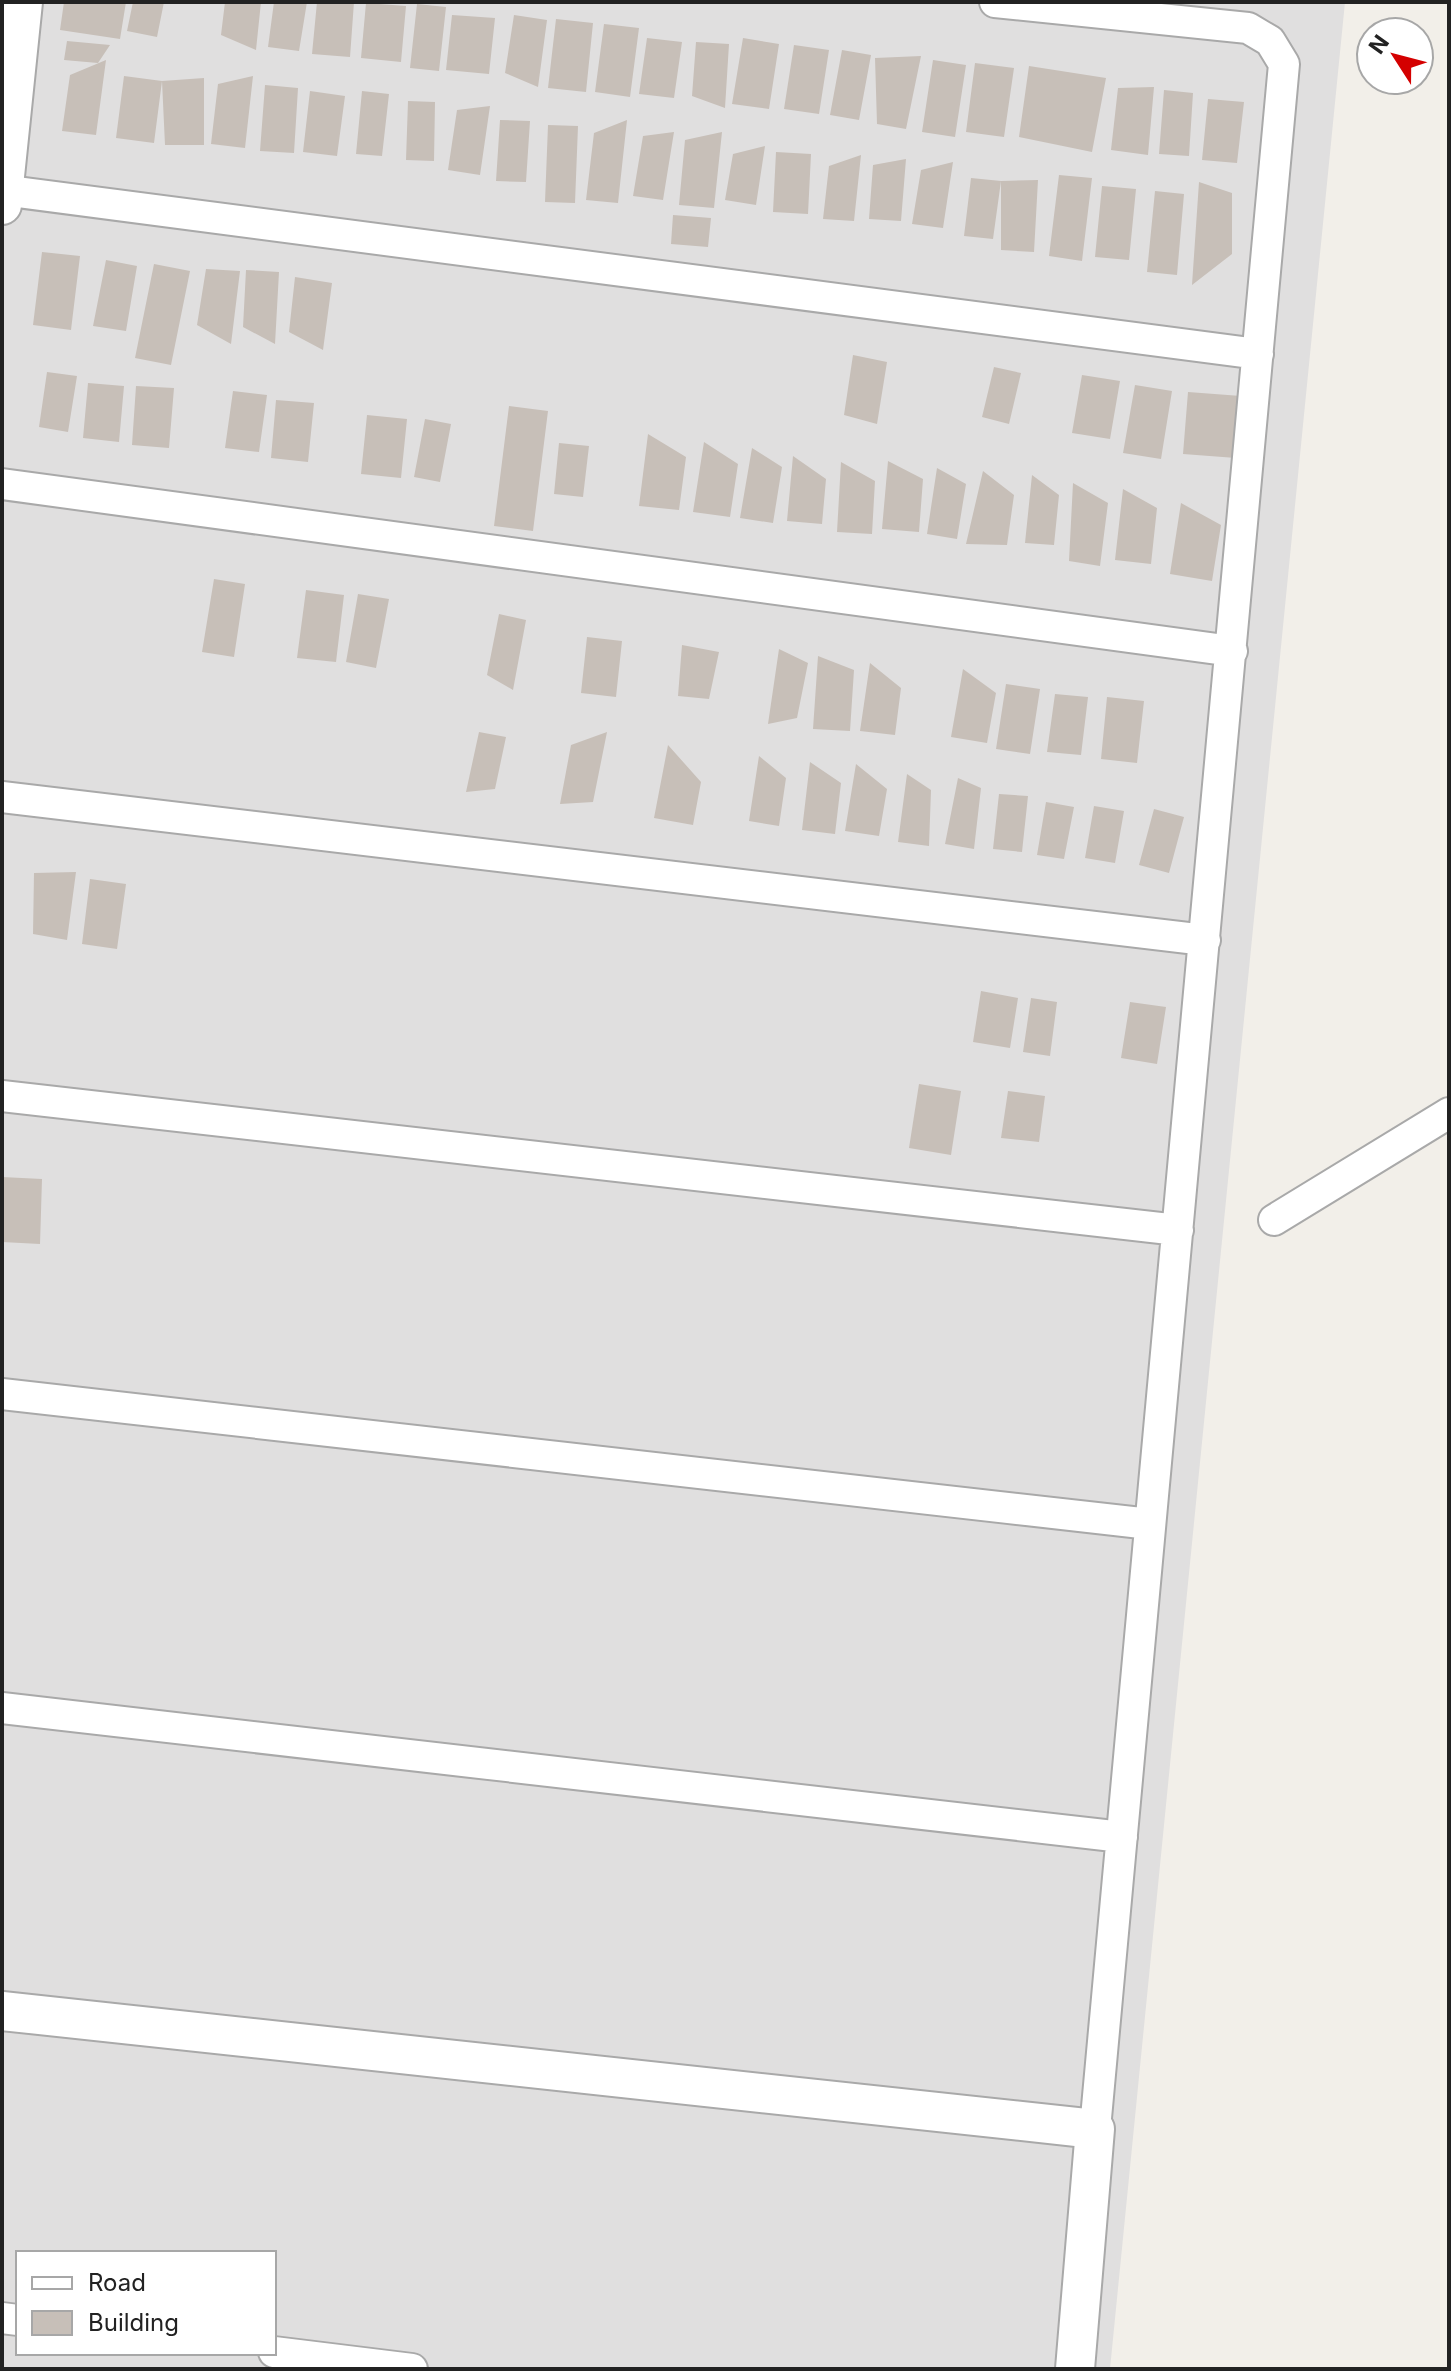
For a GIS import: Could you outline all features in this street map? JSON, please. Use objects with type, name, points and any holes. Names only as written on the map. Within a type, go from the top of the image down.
[{"type":"street","points":[[23,2],[3,195],[1258,354]]},
{"type":"street","points":[[995,2],[1248,28],[1270,41],[1284,64],[1075,2369]]},
{"type":"street","points":[[2,484],[1232,651]]},
{"type":"street","points":[[2,797],[1205,940]]},
{"type":"street","points":[[2,1096],[1178,1230]]},
{"type":"street","points":[[1274,1220],[1449,1113]]},
{"type":"street","points":[[2,1394],[1150,1524]]},
{"type":"street","points":[[2,1708],[1122,1837]]},
{"type":"street","points":[[2,2011],[1095,2129]]},
{"type":"street","points":[[276,2352],[412,2369]]},
{"type":"shaded area","points":[[2,2],[1345,2],[1110,2369],[2,2369]]},
{"type":"building","points":[[64,2],[126,2],[120,39],[60,30]]},
{"type":"building","points":[[133,2],[164,2],[157,37],[127,31]]},
{"type":"building","points":[[225,2],[261,2],[256,50],[221,35]]},
{"type":"building","points":[[274,2],[307,2],[299,51],[268,47]]},
{"type":"building","points":[[317,2],[354,2],[350,57],[312,54]]},
{"type":"building","points":[[366,3],[406,6],[401,62],[361,58]]},
{"type":"building","points":[[417,4],[446,7],[439,71],[410,68]]},
{"type":"building","points":[[452,15],[495,18],[489,74],[446,70]]},
{"type":"building","points":[[514,15],[547,20],[538,87],[505,73]]},
{"type":"building","points":[[556,19],[593,23],[586,92],[548,88]]},
{"type":"building","points":[[604,24],[639,28],[630,97],[595,92]]},
{"type":"building","points":[[647,38],[682,42],[674,98],[639,94]]},
{"type":"building","points":[[743,38],[779,44],[769,109],[732,104]]},
{"type":"building","points":[[67,41],[110,45],[98,63],[64,60]]},
{"type":"building","points":[[696,42],[729,44],[725,108],[692,96]]},
{"type":"building","points":[[794,45],[829,50],[819,114],[784,109]]},
{"type":"building","points":[[842,50],[871,55],[859,120],[830,115]]},
{"type":"building","points":[[921,56],[906,129],[877,124],[875,58]]},
{"type":"building","points":[[106,60],[96,135],[62,131],[70,75]]},
{"type":"building","points":[[933,60],[966,65],[955,137],[922,132]]},
{"type":"building","points":[[975,63],[1014,68],[1004,137],[966,132]]},
{"type":"building","points":[[1029,66],[1106,78],[1092,152],[1019,137]]},
{"type":"building","points":[[124,76],[162,81],[154,143],[116,138]]},
{"type":"building","points":[[253,76],[245,148],[211,144],[218,84]]},
{"type":"building","points":[[204,78],[204,145],[165,145],[162,81]]},
{"type":"building","points":[[265,85],[298,88],[294,153],[260,151]]},
{"type":"building","points":[[1154,87],[1148,155],[1111,150],[1118,88]]},
{"type":"building","points":[[1164,90],[1193,93],[1189,156],[1159,154]]},
{"type":"building","points":[[310,91],[345,96],[337,156],[303,152]]},
{"type":"building","points":[[362,91],[389,94],[382,156],[356,154]]},
{"type":"building","points":[[1208,99],[1244,102],[1237,163],[1202,160]]},
{"type":"building","points":[[408,101],[435,102],[434,161],[406,160]]},
{"type":"building","points":[[490,106],[480,175],[448,170],[457,110]]},
{"type":"building","points":[[500,120],[530,121],[526,182],[496,181]]},
{"type":"building","points":[[627,120],[618,203],[586,200],[594,133]]},
{"type":"building","points":[[548,125],[578,126],[575,203],[545,202]]},
{"type":"building","points":[[674,132],[663,200],[633,196],[643,136]]},
{"type":"building","points":[[722,132],[714,208],[679,205],[685,140]]},
{"type":"building","points":[[765,146],[756,205],[725,200],[733,154]]},
{"type":"building","points":[[776,152],[811,154],[808,214],[773,212]]},
{"type":"building","points":[[861,155],[854,221],[823,219],[829,166]]},
{"type":"building","points":[[906,159],[901,221],[869,219],[873,165]]},
{"type":"building","points":[[953,162],[943,228],[912,224],[921,170]]},
{"type":"building","points":[[1059,175],[1092,178],[1082,261],[1049,256]]},
{"type":"building","points":[[971,178],[1001,181],[993,239],[964,236]]},
{"type":"building","points":[[1038,180],[1034,252],[1001,250],[1001,181]]},
{"type":"building","points":[[1199,182],[1232,193],[1232,254],[1192,285]]},
{"type":"building","points":[[1102,186],[1136,189],[1129,260],[1095,257]]},
{"type":"building","points":[[1155,191],[1184,194],[1177,275],[1147,272]]},
{"type":"building","points":[[673,215],[711,218],[708,247],[671,244]]},
{"type":"building","points":[[42,252],[80,256],[71,330],[33,325]]},
{"type":"building","points":[[106,260],[137,266],[126,331],[93,326]]},
{"type":"building","points":[[154,264],[190,271],[171,365],[135,358]]},
{"type":"building","points":[[206,269],[240,271],[231,344],[197,325]]},
{"type":"building","points":[[246,270],[279,272],[275,344],[243,327]]},
{"type":"building","points":[[295,277],[332,283],[323,350],[289,332]]},
{"type":"building","points":[[853,355],[887,362],[877,424],[844,415]]},
{"type":"building","points":[[994,367],[1021,373],[1009,424],[982,417]]},
{"type":"building","points":[[47,372],[77,376],[68,432],[39,427]]},
{"type":"building","points":[[1082,375],[1120,381],[1110,439],[1072,433]]},
{"type":"building","points":[[88,383],[124,386],[119,442],[83,438]]},
{"type":"building","points":[[1135,385],[1172,391],[1161,459],[1123,453]]},
{"type":"building","points":[[136,386],[174,388],[169,448],[132,445]]},
{"type":"building","points":[[233,391],[267,395],[259,452],[225,448]]},
{"type":"building","points":[[1188,392],[1241,396],[1236,458],[1183,454]]},
{"type":"building","points":[[276,400],[314,403],[308,462],[271,458]]},
{"type":"building","points":[[509,406],[548,411],[533,531],[494,526]]},
{"type":"building","points":[[367,415],[407,419],[401,478],[361,474]]},
{"type":"building","points":[[425,419],[451,424],[440,482],[414,477]]},
{"type":"building","points":[[648,434],[686,457],[679,510],[639,506]]},
{"type":"building","points":[[704,442],[738,464],[730,517],[693,512]]},
{"type":"building","points":[[559,443],[589,446],[583,497],[554,494]]},
{"type":"building","points":[[752,448],[782,467],[773,523],[740,518]]},
{"type":"building","points":[[793,456],[826,479],[822,524],[787,521]]},
{"type":"building","points":[[888,461],[923,479],[919,532],[882,529]]},
{"type":"building","points":[[841,462],[875,481],[872,534],[837,532]]},
{"type":"building","points":[[937,468],[966,484],[957,539],[927,534]]},
{"type":"building","points":[[983,471],[1014,495],[1007,545],[966,544]]},
{"type":"building","points":[[1032,475],[1059,495],[1054,545],[1025,543]]},
{"type":"building","points":[[1073,483],[1108,503],[1100,566],[1069,561]]},
{"type":"building","points":[[1123,489],[1157,508],[1151,564],[1115,560]]},
{"type":"building","points":[[1181,503],[1221,525],[1212,581],[1170,574]]},
{"type":"building","points":[[214,579],[245,584],[234,657],[202,652]]},
{"type":"building","points":[[306,590],[344,595],[336,662],[297,658]]},
{"type":"building","points":[[358,594],[389,599],[376,668],[346,662]]},
{"type":"building","points":[[499,614],[526,620],[513,690],[487,675]]},
{"type":"building","points":[[587,637],[622,641],[616,697],[581,693]]},
{"type":"building","points":[[682,645],[719,652],[709,699],[678,696]]},
{"type":"building","points":[[779,649],[808,663],[797,718],[768,724]]},
{"type":"building","points":[[818,656],[854,670],[850,731],[813,729]]},
{"type":"building","points":[[870,663],[901,688],[895,735],[860,731]]},
{"type":"building","points":[[963,669],[996,693],[987,743],[951,737]]},
{"type":"building","points":[[1006,684],[1040,689],[1030,754],[996,749]]},
{"type":"building","points":[[1055,694],[1088,697],[1081,755],[1047,752]]},
{"type":"building","points":[[1107,697],[1144,701],[1137,763],[1101,759]]},
{"type":"building","points":[[479,732],[506,737],[495,789],[466,792]]},
{"type":"building","points":[[607,732],[593,802],[560,804],[571,745]]},
{"type":"building","points":[[668,745],[701,782],[693,825],[654,818]]},
{"type":"building","points":[[759,756],[786,778],[779,826],[749,821]]},
{"type":"building","points":[[810,762],[841,783],[835,834],[802,830]]},
{"type":"building","points":[[856,764],[887,789],[879,836],[845,831]]},
{"type":"building","points":[[907,774],[931,790],[929,846],[898,842]]},
{"type":"building","points":[[958,778],[981,788],[974,849],[945,844]]},
{"type":"building","points":[[999,794],[1028,796],[1022,852],[993,849]]},
{"type":"building","points":[[1046,802],[1074,807],[1064,859],[1037,855]]},
{"type":"building","points":[[1094,806],[1124,811],[1115,863],[1085,858]]},
{"type":"building","points":[[1154,809],[1184,817],[1169,873],[1139,865]]},
{"type":"building","points":[[76,872],[67,940],[33,934],[34,873]]},
{"type":"building","points":[[90,879],[126,884],[117,949],[82,944]]},
{"type":"building","points":[[981,991],[1018,998],[1010,1048],[973,1042]]},
{"type":"building","points":[[1031,998],[1057,1002],[1050,1056],[1023,1052]]},
{"type":"building","points":[[1130,1002],[1166,1007],[1157,1064],[1121,1058]]},
{"type":"building","points":[[919,1084],[961,1091],[951,1155],[909,1148]]},
{"type":"building","points":[[1008,1091],[1045,1096],[1039,1142],[1001,1138]]},
{"type":"building","points":[[2,1177],[42,1179],[40,1244],[2,1242]]}]
